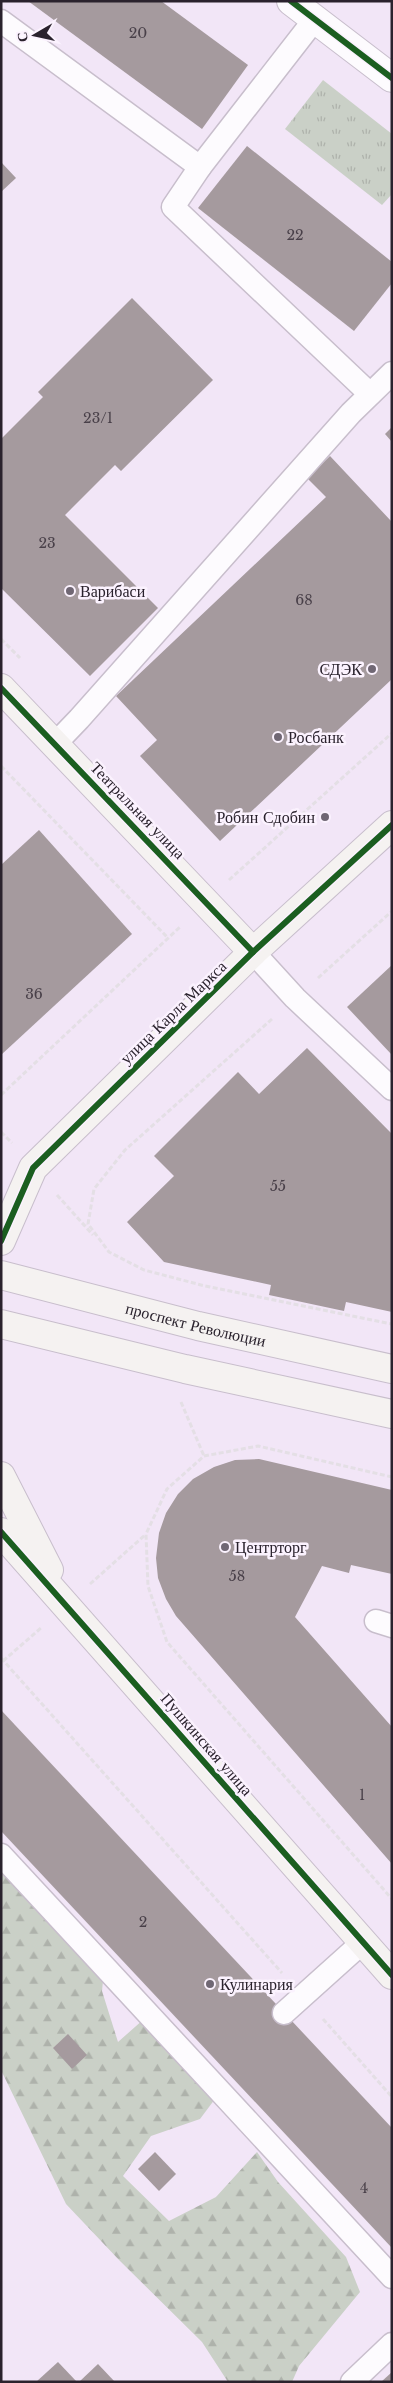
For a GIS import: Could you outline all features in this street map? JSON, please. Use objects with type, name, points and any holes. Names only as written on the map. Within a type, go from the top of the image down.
[{"type":"street","points":[[291,1],[392,78]]},
{"type":"street","name":"Театральная улица","points":[[1,688],[254,952]]},
{"type":"street","name":"улица Карла Маркса","points":[[1,1240],[33,1168],[254,952],[392,825]]},
{"type":"street","name":"проспект Революции","points":[[1,1275],[198,1326],[392,1369]]},
{"type":"street","points":[[1,1324],[185,1369],[392,1414]]},
{"type":"street","points":[[1,1476],[66,1605]]},
{"type":"street","name":"Пушкинская улица","points":[[1,1532],[392,1975]]},
{"type":"lane","points":[[315,19],[200,167],[173,207],[370,394]]},
{"type":"lane","points":[[1,21],[200,167]]},
{"type":"lane","points":[[55,744],[370,394],[392,373]]},
{"type":"lane","points":[[254,952],[296,998],[392,1089]]},
{"type":"lane","points":[[1,1855],[216,2073],[392,2277]]},
{"type":"lane","points":[[284,2013],[363,1942]]},
{"type":"lane","points":[[352,2382],[392,2344]]},
{"type":"path","points":[[232,878],[392,733]]},
{"type":"path","points":[[1,766],[168,938],[1,1095]]},
{"type":"path","points":[[392,912],[125,1150],[94,1189],[88,1224],[109,1252],[144,1270],[204,1286],[392,1324]]},
{"type":"path","points":[[180,1399],[204,1456]]},
{"type":"path","points":[[392,1477],[258,1446],[204,1456],[167,1488],[146,1534],[148,1586],[167,1642],[392,1899]]},
{"type":"path","points":[[1,1658],[392,2097]]},
{"type":"green space","points":[[323,80],[392,134],[392,194],[382,205],[285,129]]},
{"type":"green space","points":[[1,1850],[105,1961],[102,1991],[118,2042],[144,2019],[224,2087],[200,2119],[151,2136],[123,2176],[169,2221],[216,2197],[257,2152],[278,2182],[346,2257],[360,2292],[299,2366],[292,2382],[228,2382],[202,2342],[120,2261],[66,2204],[1,2070]]},
{"type":"building","points":[[28,1],[161,1],[248,65],[202,129]]},
{"type":"building","points":[[247,146],[392,262],[392,283],[354,331],[198,208]]},
{"type":"building","points":[[1,162],[16,178],[1,192]]},
{"type":"building","points":[[132,298],[213,380],[121,471],[115,465],[65,515],[158,608],[90,676],[1,588],[1,439],[43,397],[38,392]]},
{"type":"building","points":[[392,427],[392,442],[385,434]]},
{"type":"building","points":[[330,456],[392,522],[392,679],[220,841],[140,756],[157,740],[116,696],[326,497],[307,478]]},
{"type":"building","points":[[39,830],[132,934],[1,1055],[1,865]]},
{"type":"building","points":[[392,965],[392,1055],[347,1007]]},
{"type":"building","points":[[307,1048],[392,1134],[392,1312],[346,1302],[344,1311],[269,1295],[271,1285],[164,1262],[127,1222],[174,1176],[154,1156],[238,1072],[259,1094]]},
{"type":"building","points":[[259,1459],[392,1490],[392,1574],[351,1565],[349,1573],[322,1566],[295,1617],[392,1727],[392,1864],[176,1616],[166,1599],[158,1578],[156,1558],[159,1533],[166,1513],[178,1494],[193,1479],[214,1467],[235,1460]]},
{"type":"building","points":[[1,1710],[392,2128],[392,2248],[1,1831]]},
{"type":"building","points":[[68,2034],[87,2055],[72,2069],[53,2048]]},
{"type":"building","points":[[155,2152],[176,2174],[159,2191],[138,2169]]},
{"type":"building","points":[[58,2362],[77,2382],[36,2382]]},
{"type":"building","points":[[98,2364],[115,2382],[79,2382]]},
{"type":"building","points":[[392,2372],[392,2382],[381,2382]]},
{"type":"cycle path","points":[[291,1],[392,78]]},
{"type":"cycle path","points":[[1,688],[253,952]]},
{"type":"cycle path","points":[[1,1241],[33,1168],[253,952],[392,825]]},
{"type":"cycle path","points":[[1,1532],[392,1975]]},
{"type":"place","name":"Варибаси","points":[[70,591]]},
{"type":"place","name":"СДЭК","points":[[372,669]]},
{"type":"place","name":"Росбанк","points":[[278,737]]},
{"type":"place","name":"Робин Сдобин","points":[[325,817]]},
{"type":"place","name":"Центрторг","points":[[225,1547]]},
{"type":"place","name":"Кулинария","points":[[210,1984]]}]
